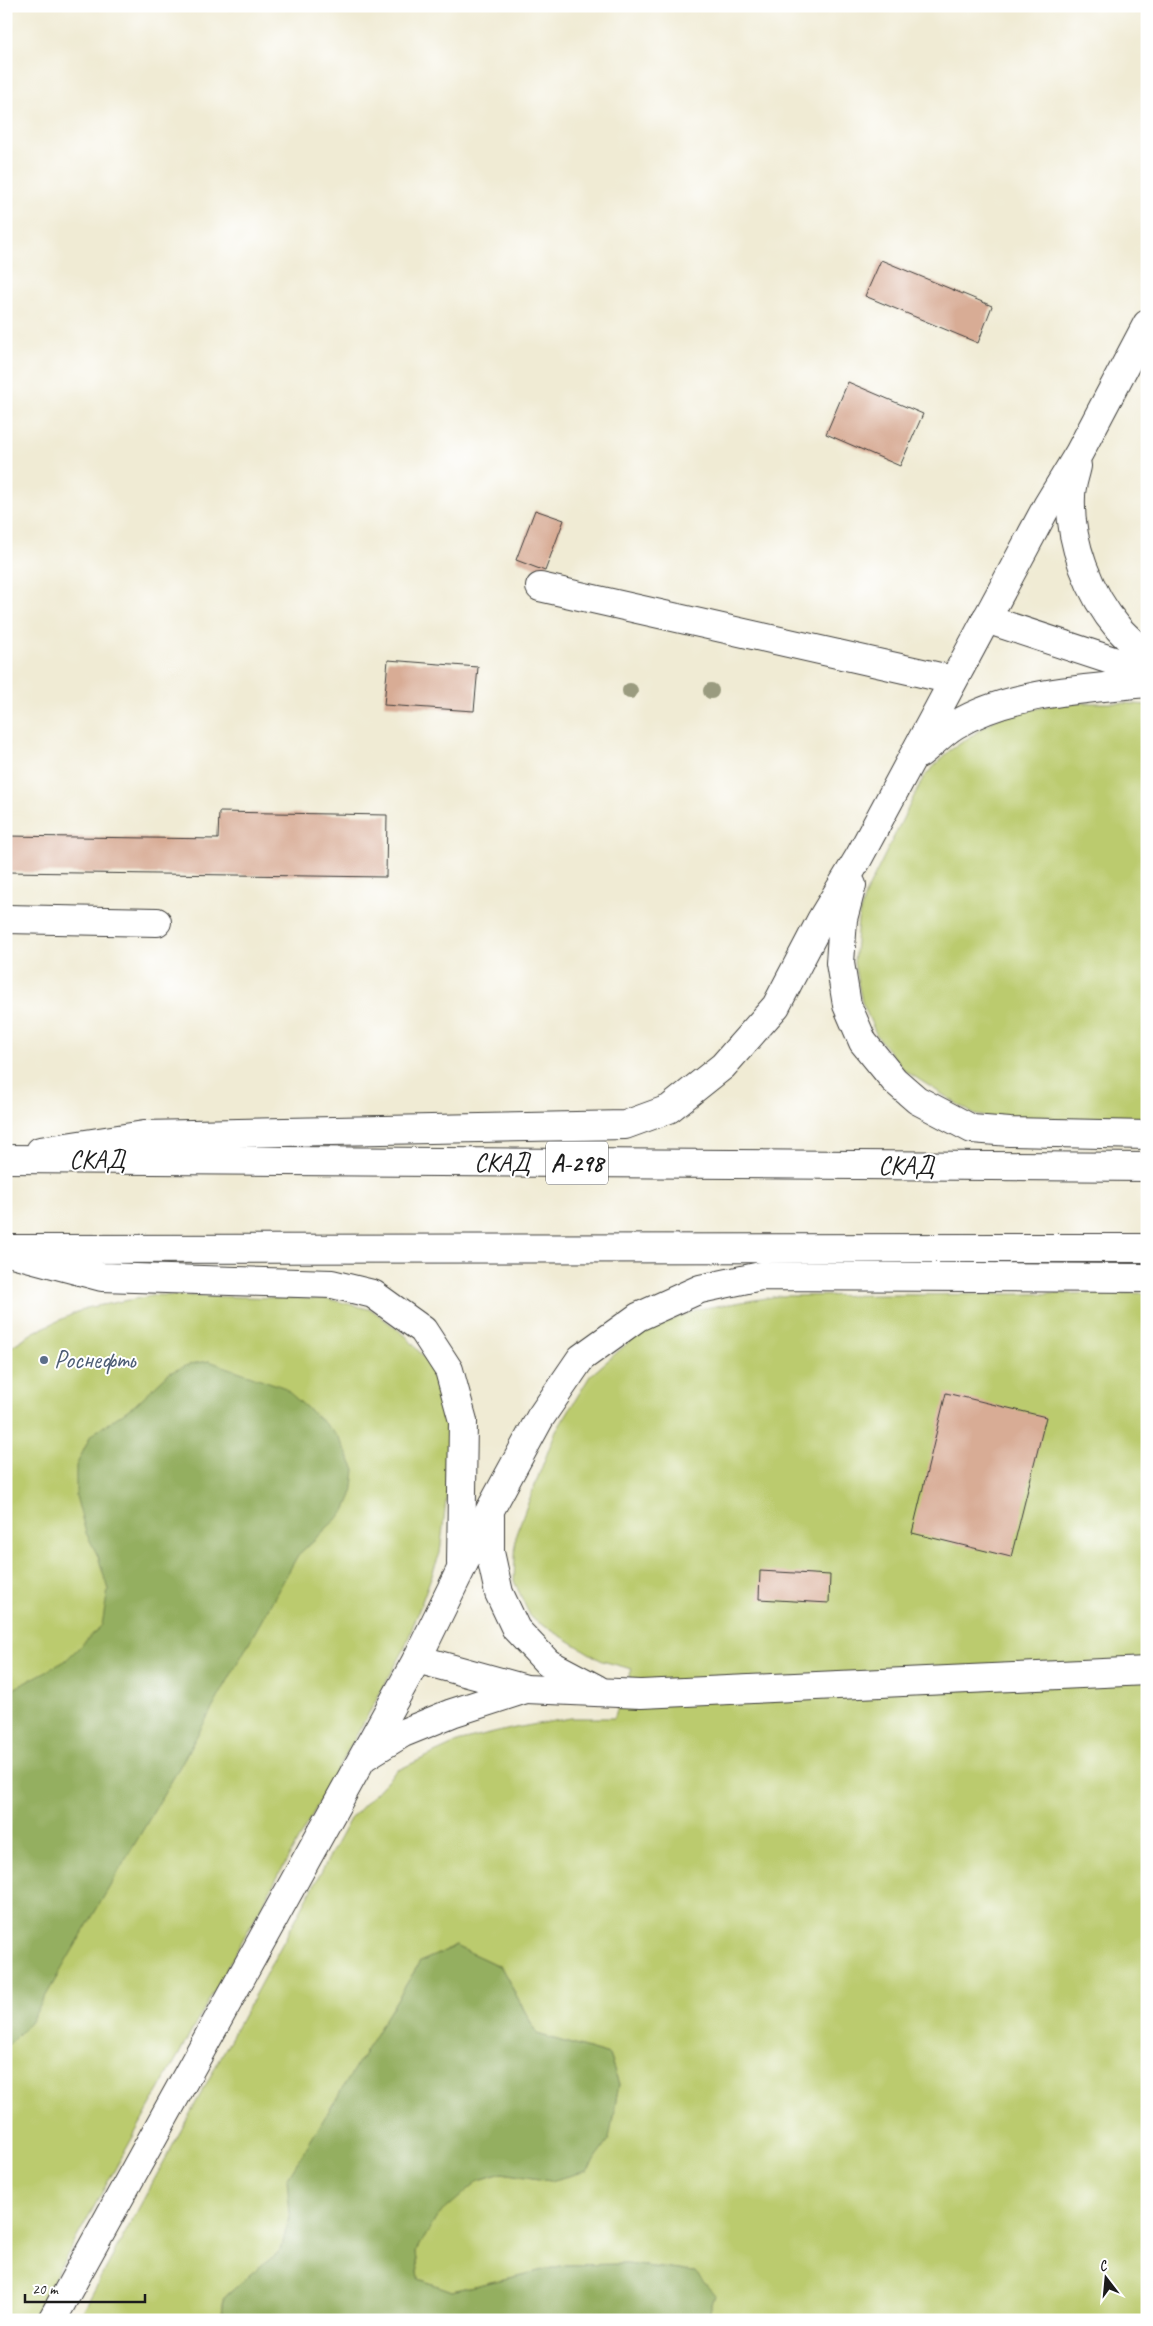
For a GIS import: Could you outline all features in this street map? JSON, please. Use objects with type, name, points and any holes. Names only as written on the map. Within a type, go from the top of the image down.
[{"type":"main road","points":[[6,1158],[144,1136],[625,1125],[669,1108],[729,1060],[776,1006],[821,920],[859,857],[1046,506],[1079,453],[1147,324]]},
{"type":"main road","points":[[1079,453],[1071,496],[1074,536],[1086,575],[1118,629],[1147,656]]},
{"type":"main road","points":[[540,587],[953,680]]},
{"type":"main road","points":[[986,619],[1147,672]]},
{"type":"main road","points":[[908,763],[954,725],[995,708],[1058,691],[1147,683]]},
{"type":"main road","points":[[859,857],[843,919],[840,963],[847,1005],[863,1042],[894,1080],[917,1100],[972,1129],[1010,1132],[1147,1135]]},
{"type":"main road","points":[[6,919],[157,922]]},
{"type":"main road","name":"СКАД","points":[[6,1158],[1147,1167]]},
{"type":"main road","points":[[6,1251],[1147,1248]]},
{"type":"main road","points":[[6,1251],[102,1277],[332,1284],[373,1294],[423,1330],[449,1370],[463,1421],[461,1569]]},
{"type":"main road","points":[[52,2320],[417,1659],[490,1510],[540,1418],[581,1358],[638,1317],[700,1289],[760,1276],[1147,1278]]},
{"type":"main road","points":[[490,1510],[490,1552],[499,1592],[516,1629],[548,1664],[603,1692]]},
{"type":"main road","points":[[417,1659],[526,1690],[651,1694],[1147,1671]]},
{"type":"main road","points":[[362,1758],[403,1733],[452,1713],[526,1690]]},
{"type":"green space","points":[[1061,703],[1147,705],[1147,1121],[1007,1120],[975,1115],[904,1070],[877,1036],[862,1002],[854,963],[858,920],[865,895],[923,778],[949,751],[999,717]]},
{"type":"green space","points":[[1147,1293],[1147,2320],[705,2320],[708,2317],[695,2272],[627,2264],[565,2265],[452,2291],[419,2279],[416,2252],[437,2216],[479,2180],[502,2173],[551,2181],[614,2111],[619,2084],[609,2055],[537,2034],[501,1967],[456,1946],[420,1962],[288,2179],[290,2213],[281,2251],[253,2272],[224,2298],[221,2320],[78,2320],[350,1819],[396,1771],[460,1741],[515,1728],[571,1718],[614,1718],[632,1669],[602,1661],[531,1618],[514,1581],[516,1534],[555,1433],[590,1376],[638,1334],[698,1309],[779,1296]]},
{"type":"green space","points":[[156,1295],[329,1299],[372,1310],[406,1336],[430,1365],[446,1406],[451,1458],[440,1553],[404,1650],[31,2320],[6,2320],[6,1350],[34,1332],[86,1308]]},
{"type":"green space","points":[[209,1361],[283,1387],[324,1423],[339,1438],[355,1470],[352,1495],[345,1511],[298,1555],[175,1775],[30,2023],[6,2047],[6,1693],[65,1661],[102,1625],[108,1590],[98,1556],[86,1533],[76,1496],[76,1466],[91,1435],[135,1405],[169,1373],[190,1364]]},
{"type":"green space","points":[[456,1946],[501,1967],[537,2034],[609,2055],[619,2084],[609,2139],[587,2171],[551,2181],[502,2173],[479,2180],[437,2217],[416,2252],[419,2279],[452,2291],[565,2265],[627,2264],[695,2272],[715,2295],[708,2317],[705,2320],[221,2320],[224,2298],[253,2272],[281,2251],[290,2213],[287,2179],[420,1962]]},
{"type":"building","points":[[881,260],[992,306],[978,343],[865,296]]},
{"type":"building","points":[[848,382],[923,414],[900,466],[826,434]]},
{"type":"building","points":[[535,510],[564,520],[545,571],[516,560]]},
{"type":"building","points":[[388,660],[478,667],[474,711],[384,705]]},
{"type":"building","points":[[219,812],[387,815],[386,877],[6,872],[6,836],[218,839]]},
{"type":"building","points":[[946,1393],[1046,1417],[1011,1557],[912,1533]]},
{"type":"building","points":[[760,1571],[830,1575],[829,1603],[759,1599]]},
{"type":"place","name":"Роснефть","points":[[44,1360]]}]
